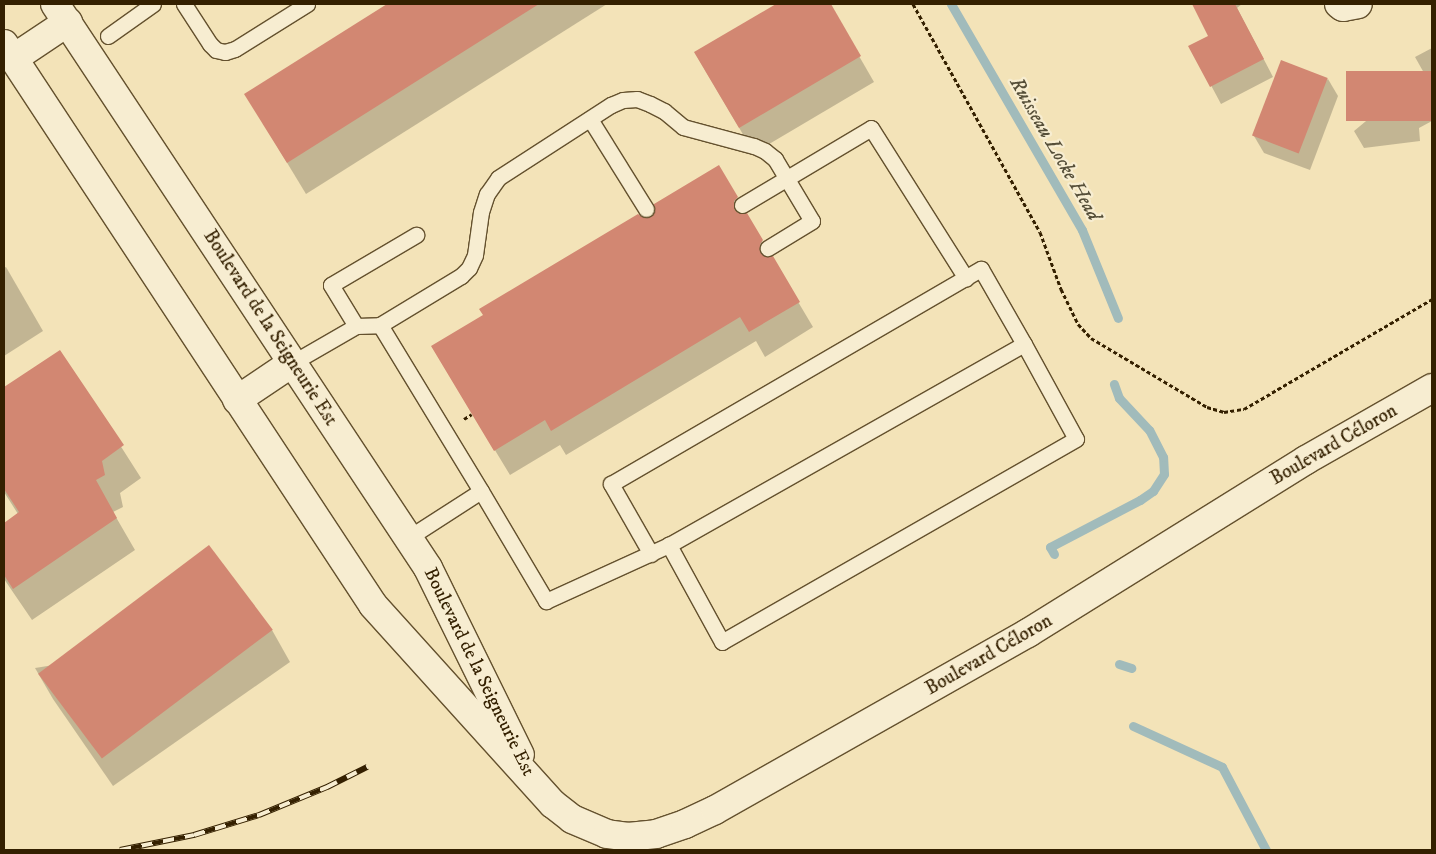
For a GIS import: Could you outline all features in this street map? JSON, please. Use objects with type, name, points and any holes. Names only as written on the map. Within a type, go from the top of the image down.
[{"type":"main road","points":[[1339,4],[1344,8],[1358,4]]},
{"type":"main road","points":[[9,51],[62,13]]},
{"type":"main road","name":"Boulevard de la Seigneurie Est","points":[[62,13],[428,568],[534,783]]},
{"type":"main road","name":"Boulevard de la Seigneurie Est","points":[[9,51],[373,605],[534,783]]},
{"type":"main road","points":[[237,400],[292,364]]},
{"type":"main road","name":"Boulevard Céloron","points":[[534,783],[560,810],[585,826],[607,834],[628,837],[643,836],[656,834],[686,824],[798,764],[1007,646],[1306,460],[1432,388]]},
{"type":"lane","points":[[108,36],[154,4]]},
{"type":"lane","points":[[184,4],[210,44],[216,50],[225,52],[235,48],[307,4]]},
{"type":"lane","points":[[292,364],[356,326],[380,326],[465,272],[476,255],[481,212],[491,185],[498,178],[611,105],[623,100],[637,99],[664,111],[684,127],[693,131],[736,140],[765,151],[775,159],[812,221],[768,248]]},
{"type":"lane","points":[[590,119],[646,209]]},
{"type":"lane","points":[[742,205],[870,128],[966,278]]},
{"type":"lane","points":[[356,326],[331,285],[416,235]]},
{"type":"lane","points":[[651,554],[611,484],[981,269],[1076,439],[722,642],[669,546]]},
{"type":"lane","points":[[380,326],[546,601],[669,546],[1024,344]]},
{"type":"lane","points":[[408,538],[481,491]]},
{"type":"path","points":[[913,4],[1040,232],[1061,289],[1078,324],[1091,338],[1207,407],[1234,412],[1244,409],[1432,299]]},
{"type":"building","points":[[387,4],[539,4],[287,163],[244,94]]},
{"type":"building","points":[[776,4],[831,4],[861,56],[739,128],[694,52]]},
{"type":"building","points":[[1192,4],[1235,4],[1264,59],[1210,87],[1188,46],[1208,36]]},
{"type":"building","points":[[1281,60],[1328,78],[1299,154],[1252,136]]},
{"type":"building","points":[[1346,71],[1432,71],[1432,121],[1346,121]]},
{"type":"building","points":[[719,165],[738,197],[734,201],[734,209],[738,213],[747,213],[763,240],[760,244],[760,252],[764,256],[773,256],[800,302],[749,332],[740,317],[551,431],[545,420],[494,451],[431,346],[483,315],[479,309],[638,214],[642,217],[651,217],[654,213],[654,204]]},
{"type":"building","points":[[60,350],[124,445],[102,461],[105,475],[96,480],[117,518],[13,589],[4,575],[4,523],[19,512],[4,489],[4,387]]},
{"type":"building","points":[[209,545],[273,630],[102,758],[38,674]]},
{"type":"waterway","name":"Ruisseau Locke Head","points":[[951,4],[1082,230],[1118,318]]},
{"type":"waterway","name":"Ruisseau Locke Head","points":[[1054,554],[1050,547],[1140,500],[1153,491],[1164,474],[1163,457],[1149,430],[1119,398],[1114,384]]},
{"type":"waterway","name":"Ruisseau Locke Head","points":[[1119,664],[1131,668]]},
{"type":"waterway","name":"Ruisseau Locke Head","points":[[1133,726],[1222,767],[1266,850]]},
{"type":"railway","points":[[120,850],[194,835],[259,815],[327,787],[367,767]]}]
